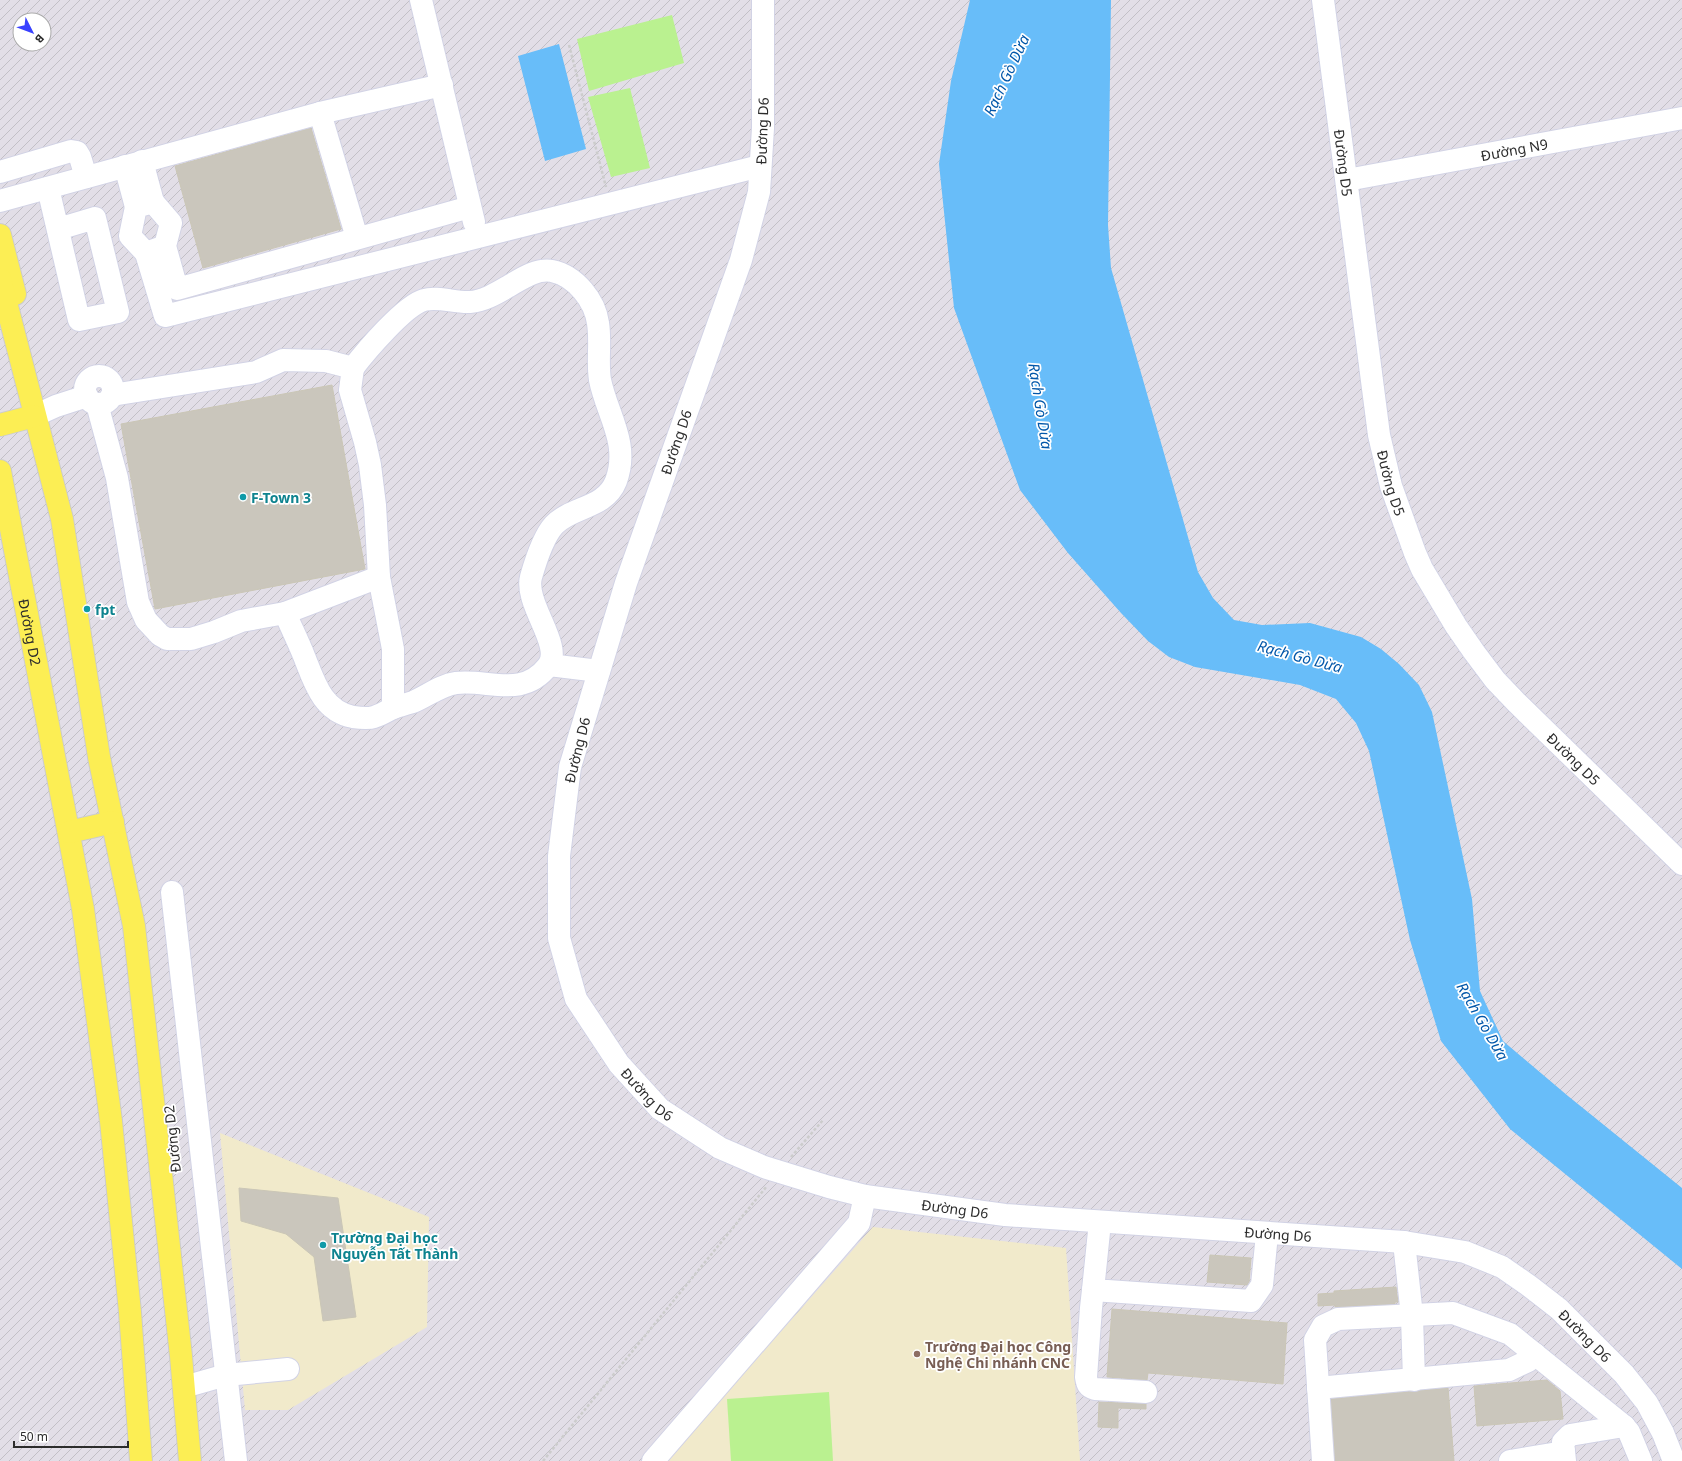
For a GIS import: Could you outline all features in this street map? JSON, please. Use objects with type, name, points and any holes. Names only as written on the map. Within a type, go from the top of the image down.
[{"type":"main road","points":[[0,235],[23,330],[23,337],[17,346]]},
{"type":"main road","name":"Đường D2","points":[[0,279],[34,416],[62,519],[99,757],[134,926],[181,1356],[190,1461]]},
{"type":"main road","points":[[0,425],[34,416]]},
{"type":"main road","name":"Đường D2","points":[[0,471],[3,500],[57,767],[83,909],[114,1156],[126,1267],[141,1461]]},
{"type":"main road","name":"Đường D2","points":[[0,532],[42,754],[48,762],[57,767]]},
{"type":"main road","points":[[69,832],[113,822]]},
{"type":"main road","points":[[126,1267],[114,1284],[129,1461]]},
{"type":"street","points":[[421,0],[478,236]]},
{"type":"street","name":"Đường D6","points":[[763,0],[763,128],[759,192],[741,260],[626,584],[570,767],[559,856],[559,938],[576,999],[619,1064],[660,1109],[720,1148],[778,1172],[829,1187],[865,1196],[1005,1215],[1267,1234],[1404,1242],[1465,1252],[1502,1267],[1528,1284],[1559,1310],[1624,1374],[1647,1403],[1663,1433],[1674,1461]]},
{"type":"street","name":"Đường D5","points":[[1323,0],[1379,435],[1391,486],[1407,535],[1422,569],[1456,626],[1494,680],[1548,735],[1682,864]]},
{"type":"street","points":[[0,201],[320,113],[442,85]]},
{"type":"street","points":[[320,113],[357,238]]},
{"type":"street","name":"Đường N9","points":[[1347,180],[1682,118]]},
{"type":"street","points":[[0,172],[71,151],[77,152],[80,157],[86,177]]},
{"type":"street","points":[[133,164],[144,204],[130,236],[155,250],[177,289],[470,207]]},
{"type":"street","points":[[144,204],[171,223],[155,250],[165,316],[760,166]]},
{"type":"street","points":[[48,188],[58,229]]},
{"type":"street","points":[[285,613],[317,689],[330,706],[349,716],[365,718],[374,717],[393,708],[414,701],[448,684],[458,682],[515,686],[533,679],[549,665],[552,657],[552,650],[532,598],[529,586],[537,562],[548,534],[555,524],[566,516],[589,507],[610,493],[619,471],[620,456],[617,429],[607,404],[600,380],[598,320],[589,297],[566,277],[552,271],[533,274],[498,293],[470,302],[424,300],[417,303],[403,315],[353,368],[350,390],[370,465],[375,505],[379,577],[393,649],[393,708]]},
{"type":"street","points":[[34,416],[56,406],[256,372],[283,360],[326,361],[353,368]]},
{"type":"street","points":[[99,398],[117,478],[138,602],[146,620],[160,635],[167,639],[191,639],[214,632],[241,620],[285,613],[379,577]]},
{"type":"street","points":[[549,665],[599,671]]},
{"type":"street","points":[[172,892],[236,1461]]},
{"type":"street","points":[[653,1461],[859,1223],[865,1196]]},
{"type":"street","points":[[1100,1222],[1091,1308],[1086,1377],[1087,1384],[1089,1387],[1095,1389],[1146,1392]]},
{"type":"street","points":[[1094,1290],[1251,1301],[1262,1285],[1267,1234]]},
{"type":"street","points":[[1404,1242],[1412,1316],[1414,1380]]},
{"type":"street","points":[[1323,1461],[1315,1340],[1324,1326],[1338,1319],[1453,1313],[1510,1334],[1536,1354],[1624,1426],[1629,1432],[1641,1461]]},
{"type":"street","points":[[1318,1388],[1509,1370],[1524,1363],[1536,1354]]},
{"type":"street","points":[[184,1387],[226,1375],[288,1369]]},
{"type":"street","points":[[1510,1461],[1565,1456],[1563,1442],[1570,1435],[1624,1426]]},
{"type":"path","points":[[569,45],[610,203]]},
{"type":"path","points":[[543,1461],[778,1172],[823,1120]]},
{"type":"shaded area","points":[[0,0],[1682,0],[1682,1461],[0,1461]]},
{"type":"shaded area","points":[[220,1133],[429,1217],[427,1327],[288,1410],[245,1410]]},
{"type":"shaded area","name":"Trường Đại học Công Nghệ Chi nhánh CNC","points":[[873,1227],[1066,1248],[1080,1461],[667,1461]]},
{"type":"green space","points":[[672,15],[684,63],[589,91],[577,39]]},
{"type":"green space","points":[[630,88],[650,168],[611,177],[588,97]]},
{"type":"green space","points":[[829,1392],[833,1461],[731,1461],[727,1399]]},
{"type":"water","name":"Rạch Gò Dừa","points":[[970,0],[1111,0],[1108,225],[1111,268],[1198,572],[1213,598],[1234,620],[1262,625],[1310,623],[1361,637],[1381,649],[1399,664],[1419,685],[1432,712],[1472,899],[1480,991],[1503,1041],[1568,1096],[1682,1188],[1682,1269],[1510,1129],[1441,1041],[1410,940],[1369,751],[1356,723],[1336,699],[1300,685],[1195,667],[1169,657],[1148,641],[1121,613],[1068,553],[1020,490],[954,308],[939,164],[951,81]]},
{"type":"water","points":[[559,44],[586,149],[545,161],[518,56]]},
{"type":"building","points":[[311,128],[341,229],[203,268],[175,166]]},
{"type":"building","name":"F-Town 3","points":[[332,385],[365,569],[155,609],[121,424]]},
{"type":"building","name":"Trường Đại học Nguyễn Tất Thành","points":[[239,1188],[338,1198],[356,1317],[323,1321],[314,1257],[286,1234],[241,1221]]},
{"type":"building","points":[[1210,1255],[1251,1258],[1249,1282],[1247,1285],[1207,1282]]},
{"type":"building","points":[[1396,1287],[1398,1302],[1395,1302],[1395,1304],[1335,1307],[1335,1305],[1318,1306],[1318,1294],[1334,1293],[1334,1291]]},
{"type":"building","points":[[1112,1309],[1287,1323],[1283,1384],[1148,1373],[1147,1380],[1107,1377]]},
{"type":"building","points":[[1547,1380],[1560,1391],[1563,1419],[1477,1426],[1474,1386]]},
{"type":"building","points":[[1448,1388],[1454,1461],[1335,1461],[1331,1399]]},
{"type":"building","points":[[1099,1402],[1146,1404],[1146,1409],[1118,1408],[1118,1428],[1098,1427]]},
{"type":"place","name":"F-Town 3","points":[[243,497]]},
{"type":"place","name":"fpt","points":[[87,609]]},
{"type":"place","name":"Trường Đại học Nguyễn Tất Thành","points":[[323,1245]]},
{"type":"place","name":"Trường Đại học Công Nghệ Chi nhánh CNC","points":[[917,1354]]}]
